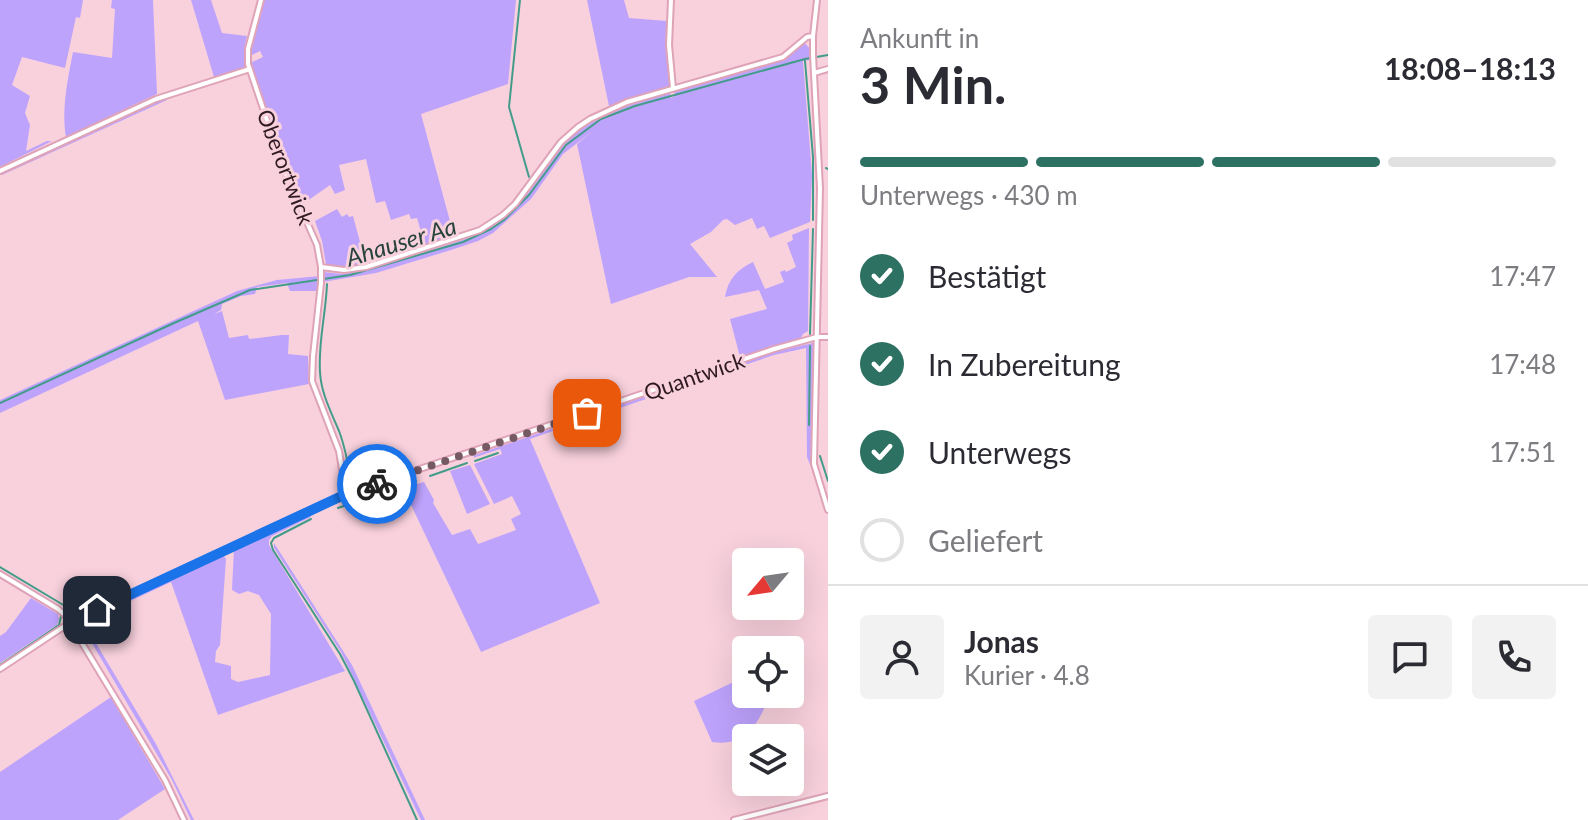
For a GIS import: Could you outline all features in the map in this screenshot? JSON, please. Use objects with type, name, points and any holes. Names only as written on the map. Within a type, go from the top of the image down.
[{"type":"street","name":"Oberortwick","points":[[261,0],[247,54],[283,168],[317,245],[321,283],[312,381],[339,451],[346,494]]},
{"type":"street","points":[[671,0],[669,45],[673,88]]},
{"type":"street","points":[[817,0],[813,58],[820,188],[814,464],[828,510]]},
{"type":"street","points":[[321,267],[344,270],[366,267],[480,230],[515,204],[561,142],[578,127],[616,106],[783,57],[807,37],[813,36]]},
{"type":"street","points":[[0,171],[156,99],[250,69]]},
{"type":"street","points":[[814,73],[828,69]]},
{"type":"street","name":"Quantwick","points":[[346,494],[774,349],[828,337]]},
{"type":"street","points":[[0,669],[71,622],[346,494]]},
{"type":"street","points":[[0,574],[58,609],[71,622],[165,780],[184,820]]},
{"type":"street","points":[[734,820],[828,796]]},
{"type":"shaded area","points":[[0,0],[83,0],[80,18],[76,17],[65,68],[22,57],[12,85],[30,96],[25,113],[30,125],[26,151],[52,141],[0,167]]},
{"type":"shaded area","points":[[112,0],[153,0],[157,94],[66,137],[65,105],[73,52],[112,58],[115,9],[111,8]]},
{"type":"shaded area","points":[[191,0],[211,0],[222,33],[247,36],[244,51],[246,68],[214,77]]},
{"type":"shaded area","points":[[264,0],[516,0],[508,84],[421,114],[454,236],[425,246],[417,218],[411,219],[409,214],[391,220],[385,201],[376,203],[366,159],[339,165],[345,190],[335,194],[330,185],[303,204],[284,165],[250,63],[263,57],[260,51],[250,56]]},
{"type":"shaded area","points":[[587,0],[624,0],[629,18],[667,21],[670,86],[609,106]]},
{"type":"shaded area","points":[[804,42],[810,49],[810,60],[803,61],[812,175],[810,222],[770,238],[764,226],[757,229],[752,218],[735,225],[727,219],[723,220],[711,232],[690,244],[717,277],[689,277],[611,304],[577,144],[594,130],[563,154],[531,199],[493,233],[478,241],[376,273],[323,282],[323,272],[357,272],[447,245],[485,230],[502,219],[527,195],[572,137],[597,119],[655,97],[670,93],[671,98],[675,96],[674,90],[783,58]]},
{"type":"shaded area","points":[[166,97],[167,100],[2,175],[1,172]]},
{"type":"shaded area","points":[[337,209],[342,217],[347,214],[353,216],[366,264],[344,267],[326,264],[315,221]]},
{"type":"shaded area","points":[[809,228],[808,331],[801,338],[740,357],[730,319],[767,309],[759,290],[725,297],[731,280],[753,262],[765,289],[784,282],[780,272],[796,267],[787,243],[793,240],[792,235]]},
{"type":"shaded area","points":[[320,276],[318,291],[290,291],[287,283],[257,287],[255,294],[222,304],[221,310],[214,314],[222,311],[229,338],[289,335],[288,354],[308,356],[309,384],[225,400],[198,321],[0,413],[0,400],[237,291],[277,280]]},
{"type":"shaded area","points":[[813,343],[813,472],[807,457],[806,348],[774,355],[704,379],[703,376]]},
{"type":"shaded area","points":[[696,379],[698,381],[530,439],[600,603],[481,652],[403,488],[424,482],[452,535],[470,529],[478,544],[516,530],[511,519],[521,514],[512,496],[494,504],[474,464],[502,454],[500,449],[473,458],[475,455]]},
{"type":"shaded area","points":[[470,465],[490,504],[467,514],[450,471]]},
{"type":"shaded area","points":[[309,514],[311,517],[272,536],[269,545],[345,671],[218,715],[171,582],[90,620],[87,628],[156,744],[194,820],[191,820],[172,780],[82,626],[87,617],[223,555],[226,559],[220,645],[215,662],[231,666],[231,679],[238,682],[270,675],[271,614],[259,595],[248,591],[239,594],[232,590],[234,548]]},
{"type":"shaded area","points":[[274,543],[352,665],[425,820],[421,820],[341,652],[274,548]]},
{"type":"shaded area","points":[[31,598],[58,614],[57,625],[0,663],[0,636]]},
{"type":"shaded area","points":[[732,683],[732,708],[764,708],[755,724],[732,724],[732,742],[712,742],[694,701]]},
{"type":"shaded area","points":[[111,697],[165,789],[118,820],[0,820],[0,772]]},
{"type":"waterway","points":[[520,0],[509,107],[529,177]]},
{"type":"waterway","name":"Ahauser Aa","points":[[0,403],[250,290],[350,275],[463,242],[504,220],[529,195],[566,145],[601,119],[635,106],[828,55]]},
{"type":"waterway","points":[[805,61],[813,157],[813,220]]},
{"type":"waterway","points":[[810,334],[813,229]]},
{"type":"waterway","points":[[327,284],[320,350],[321,380],[344,445],[352,487]]},
{"type":"waterway","points":[[809,425],[810,346]]},
{"type":"waterway","points":[[475,461],[498,453]]},
{"type":"waterway","points":[[820,456],[828,481]]},
{"type":"waterway","points":[[430,476],[467,463]]},
{"type":"waterway","points":[[338,508],[416,481]]},
{"type":"waterway","points":[[311,519],[274,538],[271,543],[273,550],[340,654],[417,820]]},
{"type":"waterway","points":[[0,567],[65,606],[72,614]]},
{"type":"waterway","points":[[0,665],[59,625],[61,616]]},
{"type":"way so far","points":[[377,484],[587,413]]},
{"type":"route","points":[[97,610],[346,494],[377,484]]}]
